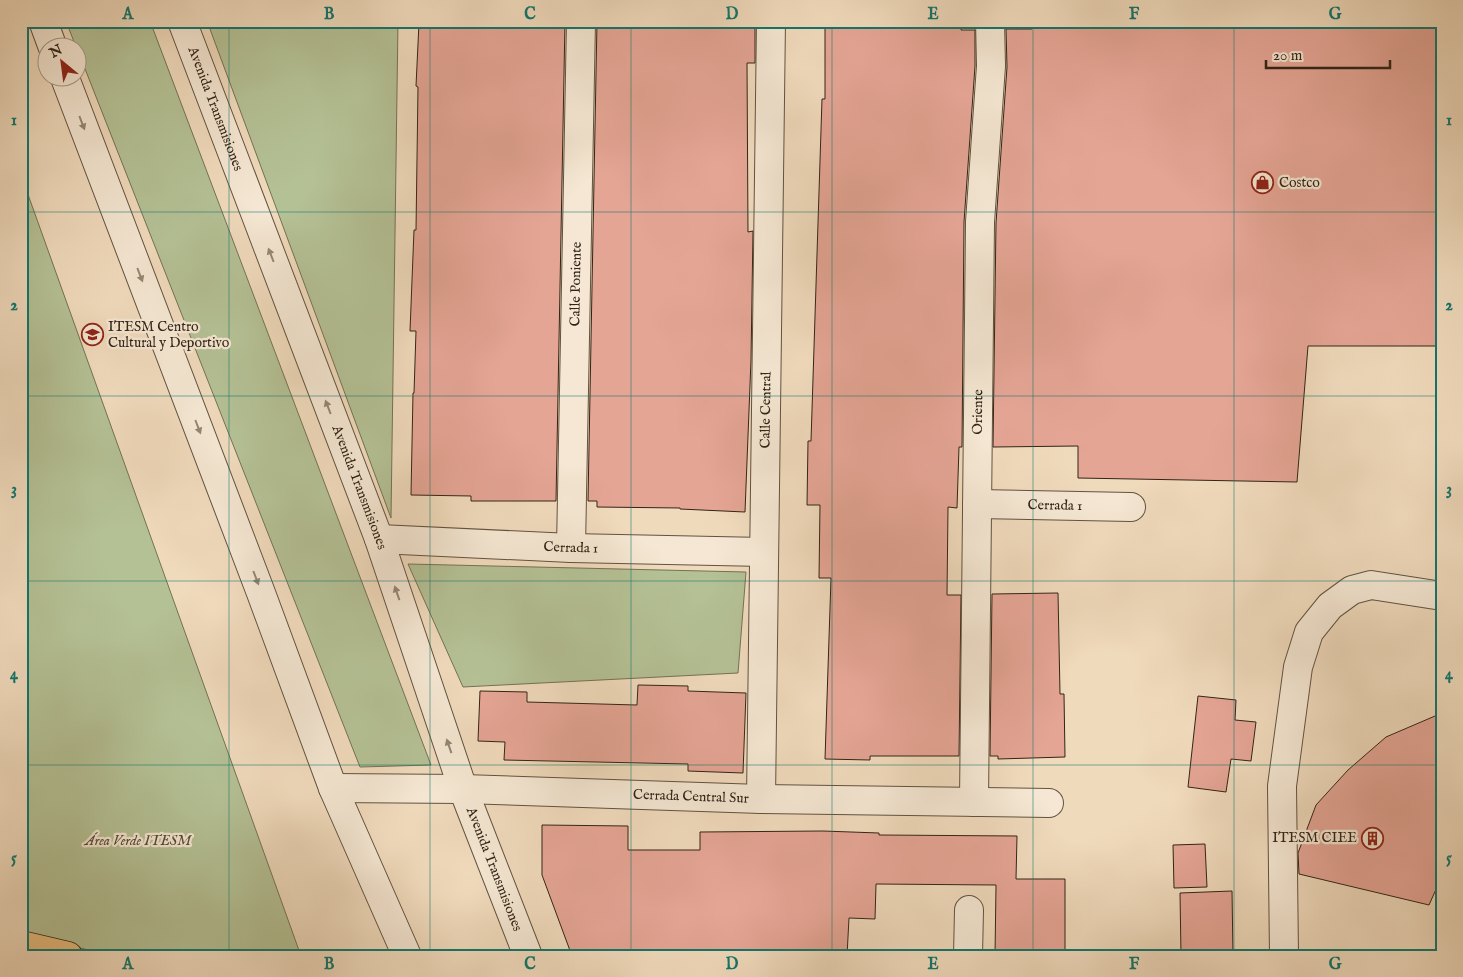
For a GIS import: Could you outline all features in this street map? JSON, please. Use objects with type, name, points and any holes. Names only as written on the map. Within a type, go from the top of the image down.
[{"type":"main road","points":[[21,945],[68,956]]},
{"type":"street","points":[[43,21],[49,38]]},
{"type":"street","name":"Avenida Transmisiones","points":[[182,21],[378,539],[463,789],[528,956]]},
{"type":"street","name":"Calle Poniente","points":[[571,548],[581,21]]},
{"type":"street","name":"Calle Central","points":[[761,799],[771,21]]},
{"type":"street","name":"Oriente","points":[[974,802],[980,222],[991,66],[990,21]]},
{"type":"street","points":[[69,88],[261,592],[333,788],[406,956]]},
{"type":"street","name":"Cerrada 1","points":[[977,504],[1131,507]]},
{"type":"street","name":"Cerrada 1","points":[[378,539],[571,548],[764,552]]},
{"type":"street","points":[[1284,956],[1282,786],[1298,668],[1309,632],[1330,606],[1352,590],[1371,585],[1442,596]]},
{"type":"street","name":"Cerrada Central Sur","points":[[333,788],[463,789],[761,799],[1049,803]]},
{"type":"street","points":[[968,956],[969,910]]},
{"type":"green space","points":[[66,21],[150,21],[431,765],[360,767],[88,76],[88,38],[73,38]]},
{"type":"green space","points":[[207,21],[398,21],[391,518]]},
{"type":"green space","name":"Área Verde ITESM","points":[[21,175],[301,956],[114,956],[21,934]]},
{"type":"green space","points":[[408,564],[746,572],[738,673],[463,687]]},
{"type":"building","points":[[484,21],[565,21],[556,501],[471,501],[471,496],[411,495],[416,331],[410,331],[414,230],[416,230],[418,87],[416,86],[419,23],[484,26]]},
{"type":"building","points":[[597,21],[683,21],[683,24],[755,27],[755,63],[747,63],[748,232],[753,231],[751,360],[745,512],[680,508],[597,507],[597,501],[588,501]]},
{"type":"building","points":[[825,21],[962,21],[961,30],[975,30],[975,66],[964,222],[962,447],[959,447],[957,508],[948,507],[947,595],[961,595],[959,756],[870,756],[870,760],[825,759],[831,578],[819,578],[820,505],[807,505],[808,441],[811,441],[822,99],[825,99]]},
{"type":"building","name":"Costco","points":[[1032,21],[1442,21],[1442,346],[1308,346],[1297,482],[1078,478],[1078,446],[993,447],[996,223],[1007,67],[1006,29],[1032,29]]},
{"type":"building","points":[[1058,593],[1060,694],[1064,694],[1065,757],[998,759],[998,756],[990,756],[992,594]]},
{"type":"building","points":[[638,685],[688,686],[688,691],[746,693],[743,773],[688,771],[688,764],[504,760],[505,742],[478,741],[480,691],[527,692],[527,702],[637,705]]},
{"type":"building","points":[[1198,696],[1236,700],[1235,720],[1256,722],[1251,761],[1231,759],[1226,792],[1188,787]]},
{"type":"building","name":"ITESM CIEE","points":[[1442,713],[1442,876],[1429,905],[1299,874],[1298,853],[1316,805],[1348,770],[1386,737]]},
{"type":"building","points":[[542,825],[628,826],[628,850],[700,850],[700,832],[823,831],[879,833],[879,835],[1017,836],[1016,879],[1065,879],[1065,956],[995,956],[996,885],[876,884],[875,919],[849,918],[847,956],[572,956],[542,875]]},
{"type":"building","points":[[1205,844],[1207,887],[1174,888],[1173,845]]},
{"type":"building","points":[[1232,891],[1233,956],[1181,956],[1180,893]]},
{"type":"place","name":"Costco","points":[[1263,183]]},
{"type":"place","name":"ITESM Centro Cultural y Deportivo","points":[[92,335]]},
{"type":"place","name":"ITESM CIEE","points":[[1373,838]]}]
